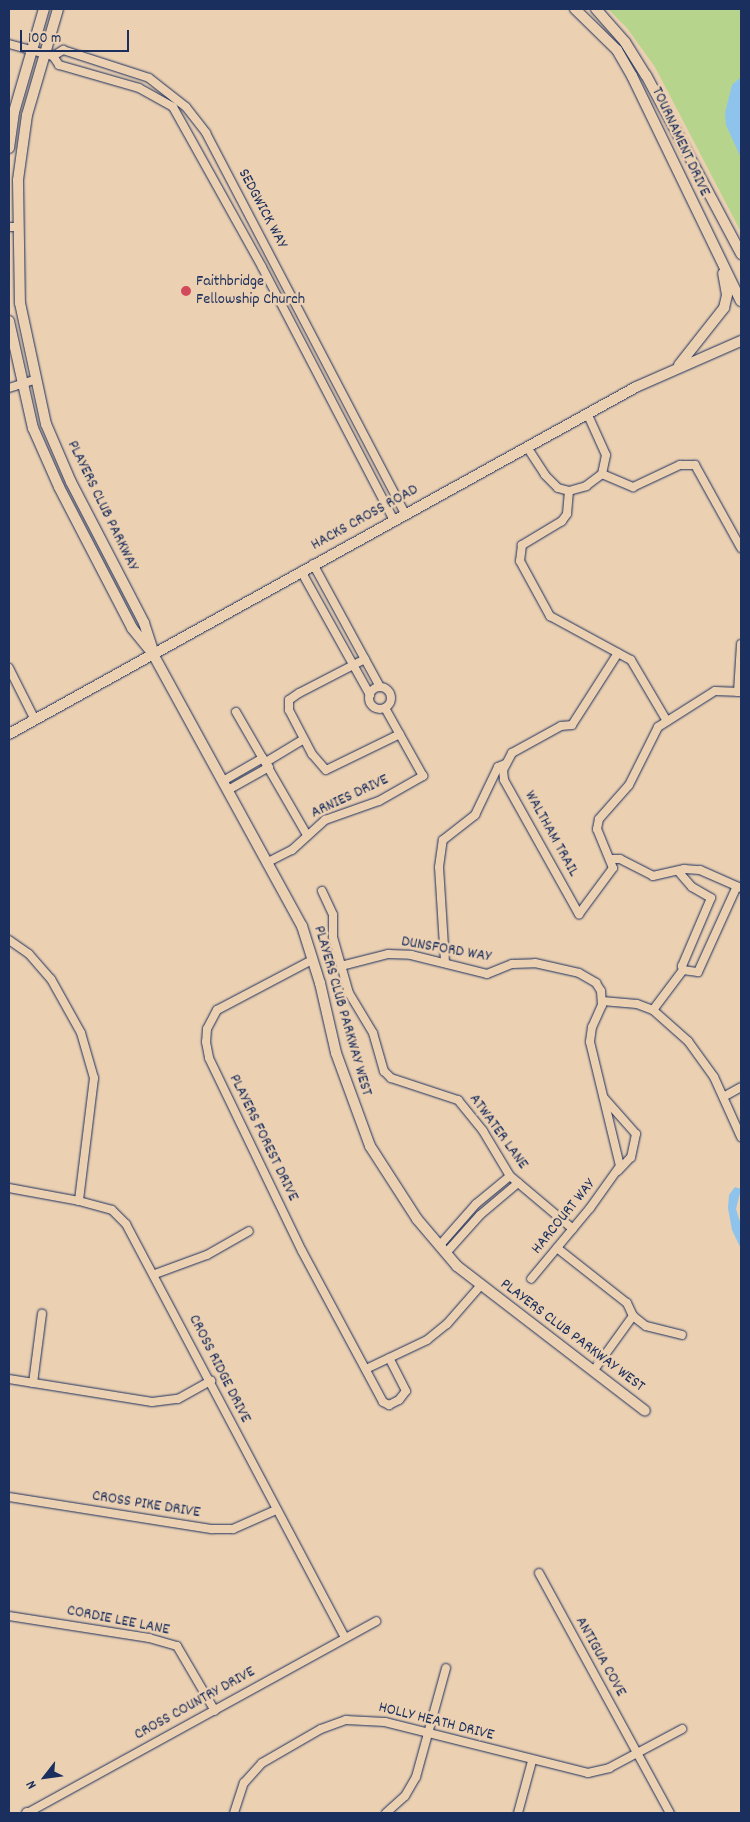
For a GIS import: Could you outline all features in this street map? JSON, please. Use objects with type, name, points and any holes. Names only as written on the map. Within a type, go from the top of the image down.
[{"type":"street","points":[[9,148],[14,112],[30,50],[44,9]]},
{"type":"street","name":"PLAYERS CLUB PARKWAY","points":[[58,9],[48,54],[27,114],[18,180],[12,227],[20,303],[34,380],[46,424],[71,482],[144,623],[153,654]]},
{"type":"street","name":"TOURNAMENT DRIVE","points":[[576,9],[618,50],[741,301]]},
{"type":"street","name":"TOURNAMENT DRIVE","points":[[596,9],[625,42],[646,75],[741,254]]},
{"type":"street","points":[[9,44],[48,54]]},
{"type":"street","name":"SEDGWICK WAY","points":[[48,54],[63,50],[149,78],[186,107],[206,133],[405,513]]},
{"type":"street","name":"SEDGWICK WAY","points":[[48,54],[60,65],[139,88],[173,108],[262,267],[393,519]]},
{"type":"street","points":[[677,367],[724,308],[727,295],[722,264]]},
{"type":"street","name":"PLAYERS CLUB PARKWAY","points":[[9,321],[21,384],[33,428],[59,488],[132,628],[153,654]]},
{"type":"street","name":"HACKS CROSS ROAD","points":[[9,734],[393,519],[528,447],[587,413],[677,367],[741,340]]},
{"type":"street","points":[[9,388],[34,380]]},
{"type":"street","points":[[528,447],[553,484],[569,491],[586,486],[602,474],[606,455],[587,413]]},
{"type":"street","points":[[602,474],[633,487],[680,465],[695,466],[741,548]]},
{"type":"street","points":[[569,491],[567,514],[562,521],[522,545],[520,561],[550,616],[631,660],[668,721]]},
{"type":"street","points":[[313,564],[380,687],[390,694],[390,702],[385,708]]},
{"type":"street","points":[[301,571],[370,695],[372,706],[385,708]]},
{"type":"street","points":[[317,600],[329,594]]},
{"type":"street","points":[[339,639],[350,633]]},
{"type":"street","points":[[683,970],[698,972],[739,887],[700,870],[678,871],[653,876],[620,859],[612,859],[597,829],[599,819],[629,785],[658,727],[715,691],[740,692],[741,644]]},
{"type":"street","points":[[445,962],[439,867],[443,840],[475,815],[498,767],[504,766],[512,753],[561,726],[572,725],[618,653]]},
{"type":"street","name":"PLAYERS CLUB PARKWAY WEST","points":[[153,654],[302,926],[336,1053],[370,1146],[417,1219],[443,1249],[481,1285],[645,1411]]},
{"type":"street","points":[[365,659],[289,700],[289,710],[304,739],[326,770],[400,734],[385,708]]},
{"type":"street","points":[[9,668],[35,720]]},
{"type":"street","points":[[370,695],[380,687]]},
{"type":"street","points":[[236,712],[307,835]]},
{"type":"street","name":"ARNIES DRIVE","points":[[268,862],[286,854],[325,820],[379,801],[423,776],[400,734]]},
{"type":"street","points":[[222,780],[249,766],[266,762],[304,739]]},
{"type":"street","points":[[228,790],[254,776],[266,762]]},
{"type":"street","points":[[249,766],[254,776]]},
{"type":"street","name":"WALTHAM TRAIL","points":[[504,766],[504,780],[580,914],[613,868],[612,859]]},
{"type":"street","points":[[653,1010],[683,970],[682,966],[710,898],[692,887],[678,871]]},
{"type":"street","name":"ATWATER LANE","points":[[322,891],[333,915],[333,937],[341,966],[358,1012],[378,1045],[384,1071],[391,1078],[458,1100],[483,1131],[510,1176],[573,1229]]},
{"type":"street","points":[[9,940],[29,954],[51,979],[81,1033],[94,1078],[79,1201]]},
{"type":"street","name":"DUNSFORD WAY","points":[[341,966],[388,954],[412,955],[487,974],[523,962],[579,973],[596,983],[602,1001]]},
{"type":"street","name":"PLAYERS FOREST DRIVE","points":[[312,960],[217,1010],[207,1029],[206,1042],[209,1058],[302,1251],[383,1402],[389,1405],[399,1400],[406,1391],[389,1358]]},
{"type":"street","points":[[602,1001],[637,1004],[653,1010],[688,1041],[725,1096],[741,1137]]},
{"type":"street","name":"HARCOURT WAY","points":[[602,1001],[596,1016],[590,1042],[620,1166],[617,1173]]},
{"type":"street","points":[[725,1096],[741,1087]]},
{"type":"street","name":"HARCOURT WAY","points":[[531,1279],[631,1157],[636,1134],[602,1096]]},
{"type":"street","points":[[443,1249],[468,1212],[510,1176]]},
{"type":"street","points":[[443,1249],[518,1183]]},
{"type":"street","name":"CROSS RIDGE DRIVE","points":[[9,1188],[79,1201],[112,1210],[126,1224],[155,1274],[276,1510],[345,1638]]},
{"type":"street","points":[[484,1197],[491,1205]]},
{"type":"street","points":[[468,1212],[476,1219]]},
{"type":"street","points":[[155,1274],[207,1255],[249,1231]]},
{"type":"street","points":[[557,1248],[627,1303],[633,1316],[660,1332],[682,1335]]},
{"type":"street","points":[[366,1369],[427,1340],[447,1324],[481,1285]]},
{"type":"street","points":[[33,1383],[42,1314]]},
{"type":"street","points":[[594,1370],[633,1316]]},
{"type":"street","points":[[9,1379],[152,1402],[178,1400],[211,1381]]},
{"type":"street","name":"CROSS PIKE DRIVE","points":[[9,1497],[212,1529],[234,1529],[276,1510]]},
{"type":"street","name":"ANTIGUA COVE","points":[[539,1573],[670,1813]]},
{"type":"street","name":"CORDIE LEE LANE","points":[[9,1616],[149,1638],[177,1646],[215,1711]]},
{"type":"street","name":"CROSS COUNTRY DRIVE","points":[[30,1812],[376,1621]]},
{"type":"street","points":[[386,1813],[399,1804],[411,1787],[429,1732],[446,1668]]},
{"type":"street","name":"HOLLY HEATH DRIVE","points":[[234,1813],[242,1788],[256,1769],[329,1725],[365,1718],[429,1732],[532,1761],[588,1773],[609,1768],[682,1729]]},
{"type":"street","points":[[518,1813],[532,1761]]},
{"type":"green space","points":[[608,9],[741,9],[741,232],[655,67],[627,28]]},
{"type":"water","points":[[741,77],[741,158],[726,125],[725,113],[732,85]]},
{"type":"water","points":[[735,1187],[741,1189],[736,1209],[741,1225],[741,1249],[732,1230],[728,1208],[729,1195]]},
{"type":"place","name":"Faithbridge Fellowship Church","points":[[186,291]]}]
